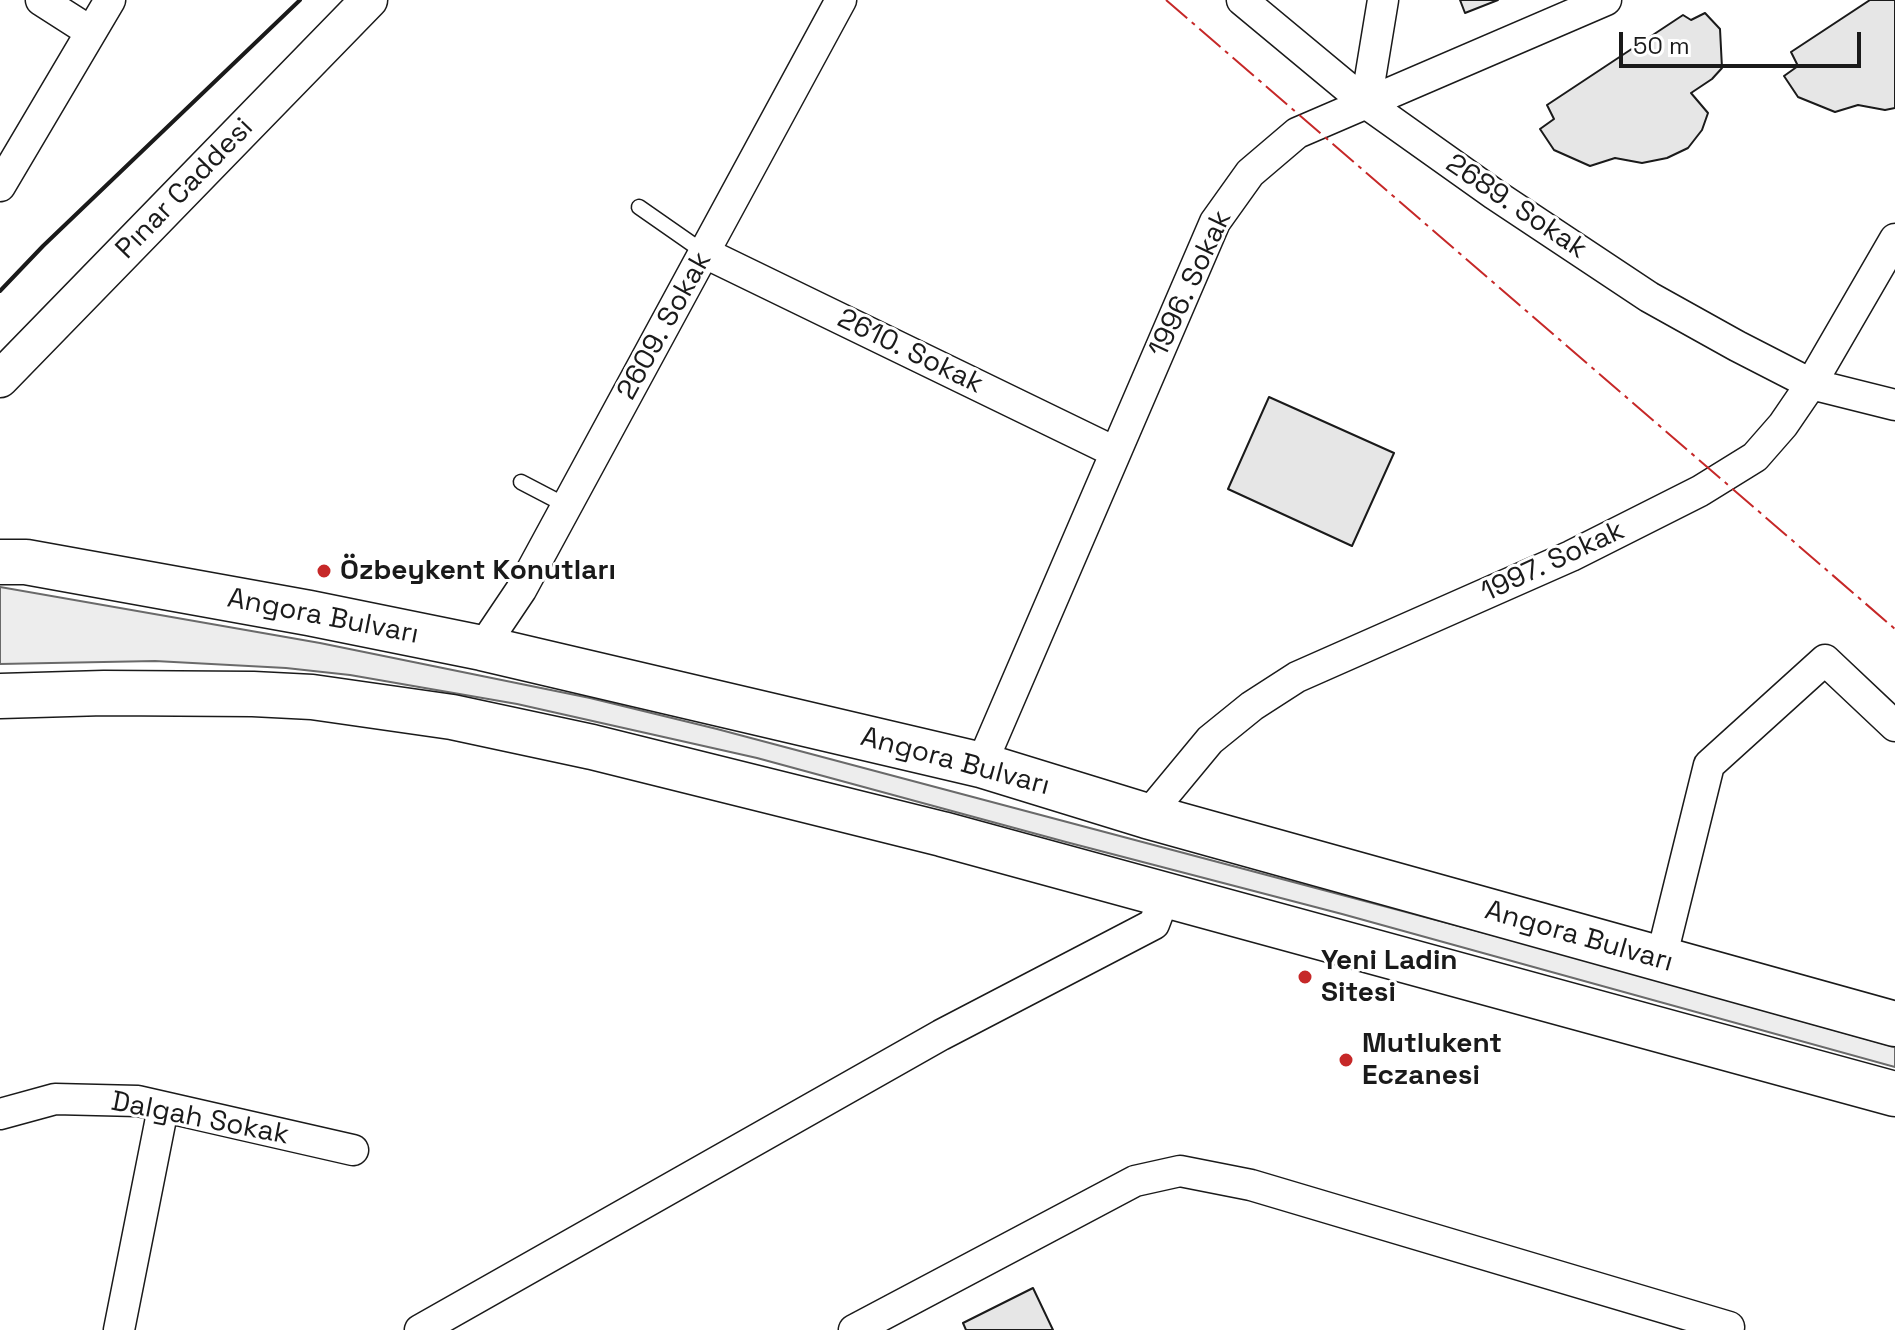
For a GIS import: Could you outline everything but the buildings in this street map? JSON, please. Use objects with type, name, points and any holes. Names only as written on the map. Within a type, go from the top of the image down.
[{"type":"main road","name":"Angora Bulvarı","points":[[0,562],[26,562],[482,648],[981,765],[1147,816],[1895,1024]]},
{"type":"main road","points":[[0,696],[253,694],[312,697],[452,717],[592,747],[897,823],[1895,1094]]},
{"type":"street","points":[[41,0],[91,32]]},
{"type":"street","points":[[0,186],[110,0]]},
{"type":"street","name":"Pınar Caddesi","points":[[0,379],[369,0]]},
{"type":"street","name":"2609. Sokak","points":[[482,648],[521,590],[841,0]]},
{"type":"street","name":"2689. Sokak","points":[[1242,0],[1366,103],[1494,194],[1649,297],[1811,384],[1895,405]]},
{"type":"street","points":[[1366,103],[1383,0]]},
{"type":"street","name":"1996. Sokak","points":[[981,765],[1215,222],[1250,173],[1297,133],[1606,0]]},
{"type":"street","name":"1997. Sokak","points":[[1147,816],[1202,748],[1252,706],[1297,677],[1571,556],[1700,491],[1755,457],[1783,425],[1811,384],[1895,239]]},
{"type":"street","name":"2610. Sokak","points":[[705,253],[1115,452]]},
{"type":"street","points":[[1661,959],[1709,765],[1825,660],[1895,726]]},
{"type":"street","points":[[430,1327],[941,1035],[1154,924],[1165,895]]},
{"type":"street","name":"Dalgah Sokak","points":[[0,1114],[55,1099],[138,1101],[353,1150]]},
{"type":"street","points":[[119,1330],[163,1108]]},
{"type":"street","points":[[854,1330],[1135,1181],[1180,1171],[1251,1185],[1729,1327]]},
{"type":"lane","points":[[639,207],[705,253]]},
{"type":"lane","points":[[521,482],[567,506]]},
{"type":"shaded area","points":[[0,587],[320,643],[590,698],[717,729],[1534,946],[1895,1047],[1895,1067],[1342,914],[757,758],[517,704],[350,675],[286,668],[155,661],[0,664]]},
{"type":"wall","points":[[0,291],[300,0]]},
{"type":"power","points":[[1166,0],[1895,629]]},
{"type":"place","name":"Özbeykent Konutları","points":[[324,571]]},
{"type":"place","name":"Yeni Ladin Sitesi","points":[[1305,977]]},
{"type":"place","name":"Mutlukent Eczanesi","points":[[1346,1060]]}]
